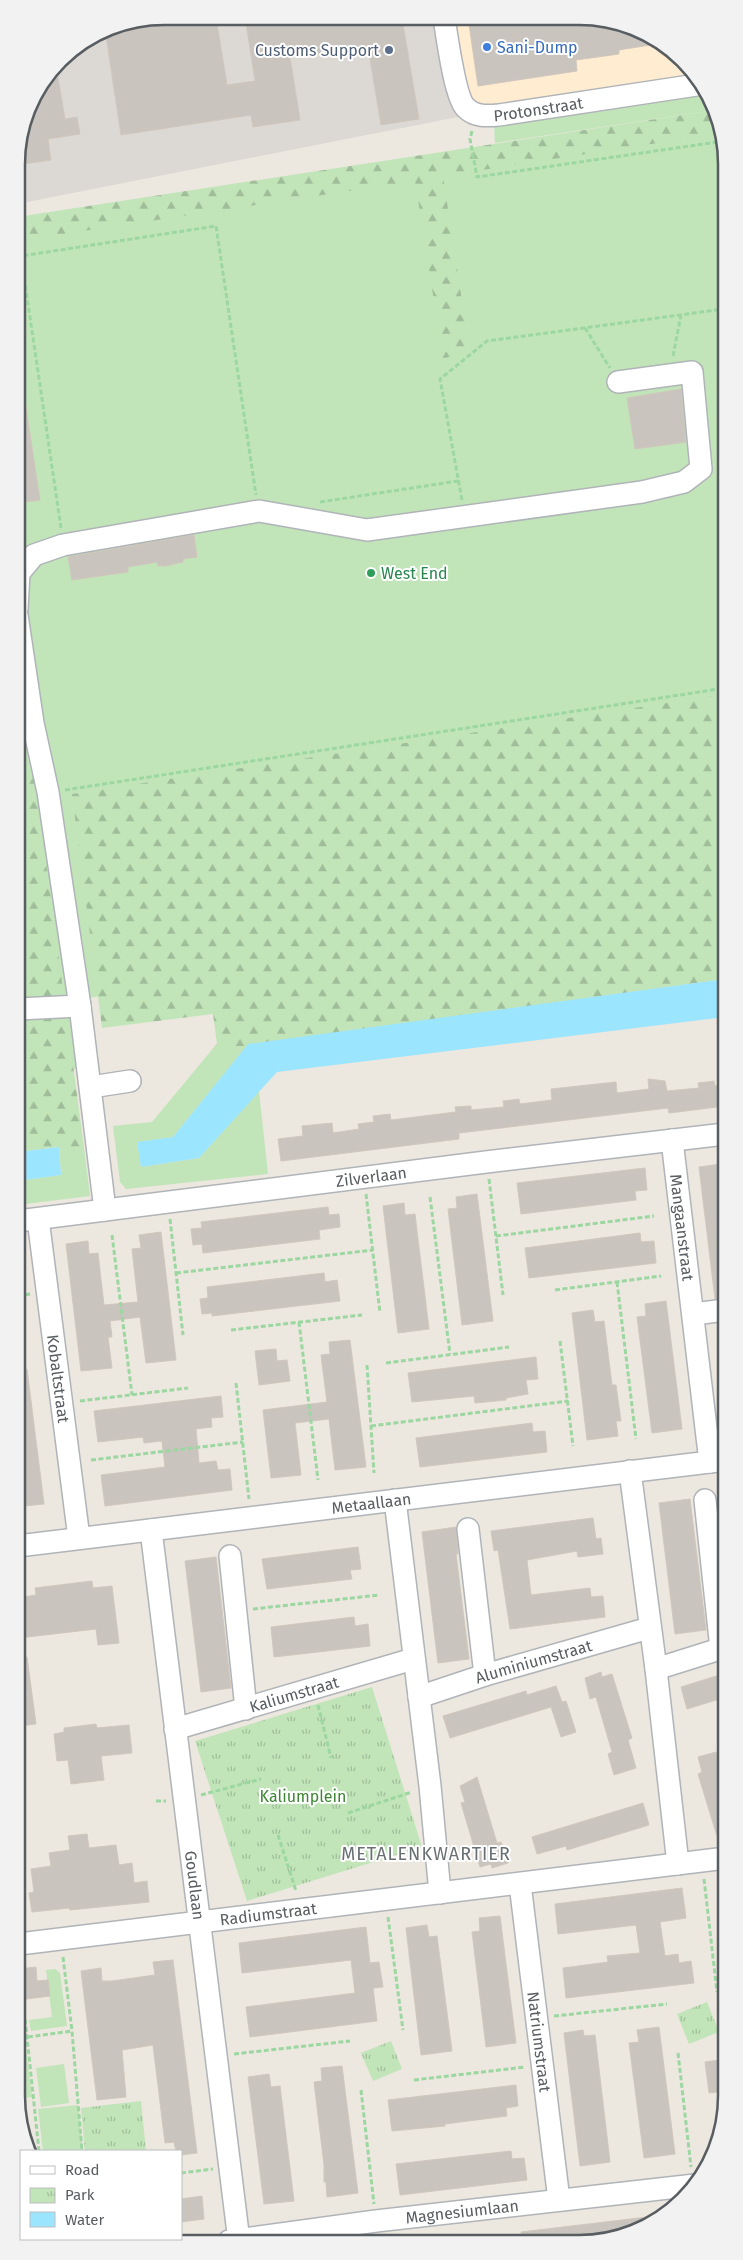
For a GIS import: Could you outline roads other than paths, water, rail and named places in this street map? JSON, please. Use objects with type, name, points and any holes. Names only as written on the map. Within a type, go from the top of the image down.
[{"type":"street","name":"Protonstraat","points":[[445,25],[458,92],[464,107],[475,114],[499,115],[693,85]]},
{"type":"street","points":[[25,566],[34,555],[63,545],[259,511],[367,530],[642,492],[684,482],[701,469],[692,372],[618,382]]},
{"type":"street","points":[[25,724],[48,792],[80,1006],[105,1210]]},
{"type":"street","points":[[25,1009],[80,1006]]},
{"type":"street","points":[[91,1087],[130,1081]]},
{"type":"street","name":"Zilverlaan","points":[[28,1220],[168,1201],[718,1135]]},
{"type":"street","name":"Mangaanstraat","points":[[672,1140],[694,1314],[718,1461]]},
{"type":"street","name":"Kobaltstraat","points":[[28,1220],[62,1403],[78,1538]]},
{"type":"street","points":[[694,1314],[718,1311]]},
{"type":"street","name":"Metaallaan","points":[[25,1545],[718,1461]]},
{"type":"street","points":[[630,1471],[656,1669],[678,1864]]},
{"type":"street","points":[[395,1500],[430,1786],[440,1893]]},
{"type":"street","points":[[705,1500],[718,1607]]},
{"type":"street","points":[[468,1529],[485,1676]]},
{"type":"street","name":"Goudlaan","points":[[151,1530],[185,1800],[198,1922],[230,2168],[236,2235]]},
{"type":"street","points":[[230,1556],[246,1709]]},
{"type":"street","name":"Aluminiumstraat","points":[[418,1697],[650,1628]]},
{"type":"street","points":[[656,1669],[718,1650]]},
{"type":"street","name":"Kaliumstraat","points":[[175,1729],[413,1659]]},
{"type":"street","name":"Radiumstraat","points":[[25,1943],[718,1859]]},
{"type":"street","name":"Natriumstraat","points":[[520,1884],[559,2200]]},
{"type":"street","name":"Magnesiumlaan","points":[[278,2235],[376,2221],[685,2186]]},
{"type":"water","points":[[718,980],[718,1018],[277,1072],[199,1158],[141,1167],[137,1142],[173,1137],[248,1044]]},
{"type":"water","points":[[59,1147],[61,1175],[25,1180],[25,1151]]},
{"type":"place","name":"Sani-Dump","points":[[487,47]]},
{"type":"place","name":"Customs Support","points":[[389,50]]},
{"type":"place","name":"West End","points":[[371,573]]},
{"type":"district","name":"METALENKWARTIER","points":[[426,1854]]},
{"type":"park label","name":"Kaliumplein","points":[[303,1796]]}]
